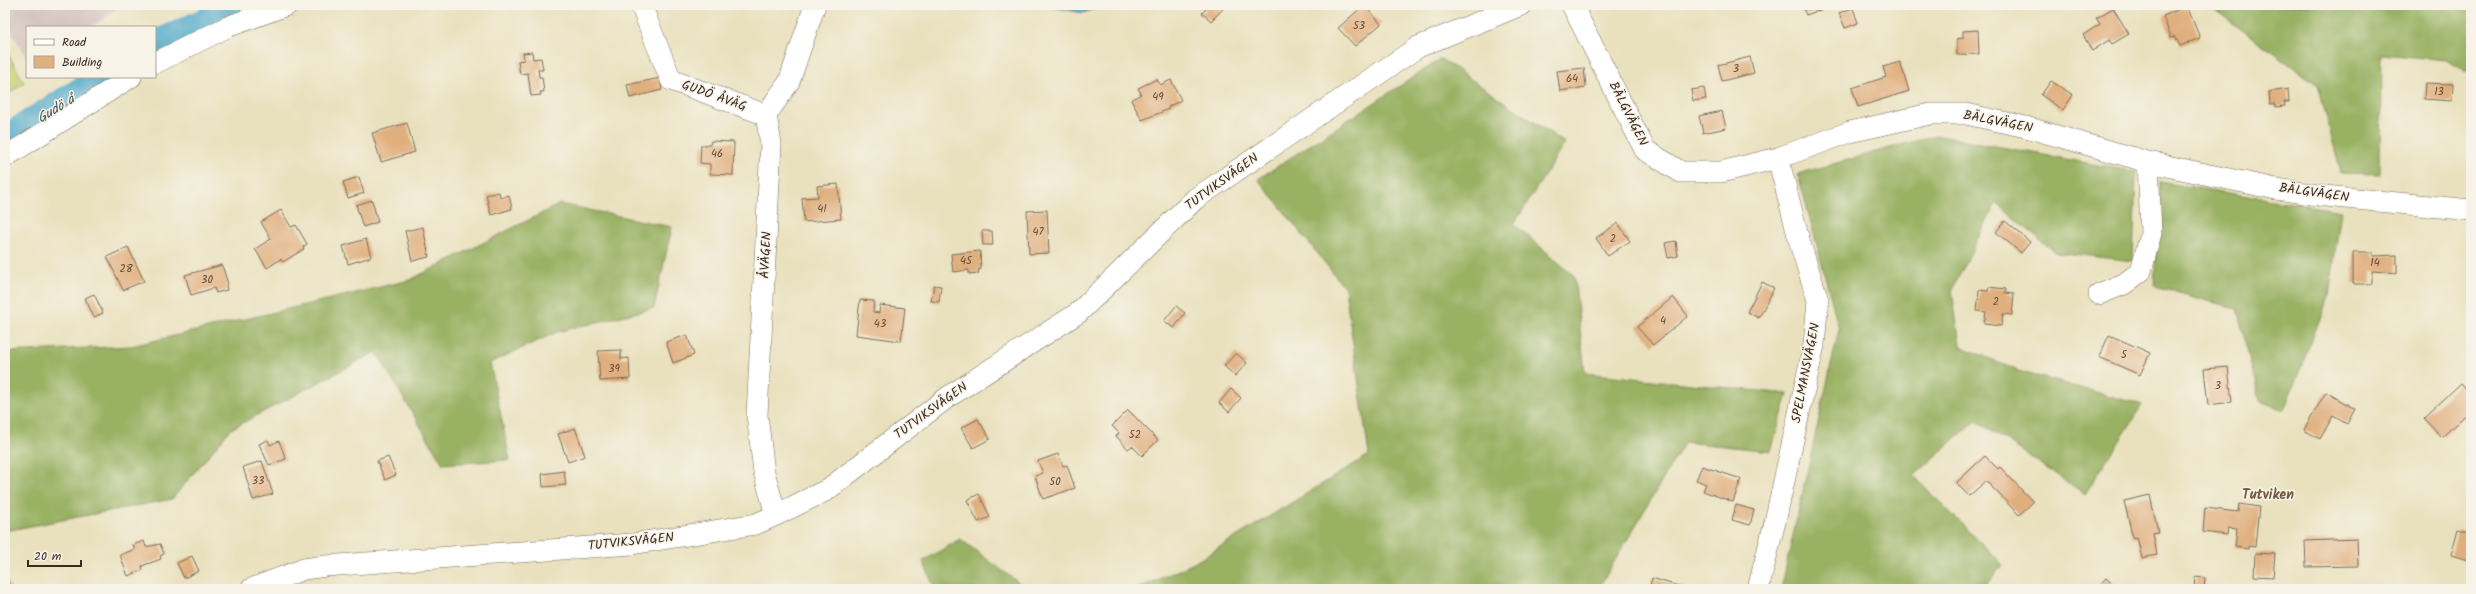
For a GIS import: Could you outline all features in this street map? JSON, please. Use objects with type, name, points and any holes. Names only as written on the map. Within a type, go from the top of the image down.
[{"type":"street","points":[[156,62],[227,27],[287,5]]},
{"type":"street","name":"GUDÖ ÅVÄG","points":[[641,5],[672,80],[766,115]]},
{"type":"street","points":[[766,115],[789,82],[815,5]]},
{"type":"street","name":"TUTVIKSVÄGEN","points":[[251,589],[304,569],[325,566],[632,544],[756,524],[776,515],[827,490],[948,397],[1078,313],[1195,199],[1418,48],[1520,5]]},
{"type":"street","name":"BÄLGVÄGEN","points":[[1572,5],[1645,150],[1681,172],[1721,172],[1778,158],[1850,132],[1930,114],[1966,114],[2026,127],[2148,162],[2276,189],[2326,196],[2471,210]]},
{"type":"street","points":[[5,157],[130,78]]},
{"type":"street","name":"ÅVÄGEN","points":[[766,115],[771,144],[757,415],[764,472],[776,515]]},
{"type":"street","name":"SPELMANSVÄGEN","points":[[1758,589],[1775,522],[1814,345],[1818,300],[1801,247],[1778,158]]},
{"type":"street","points":[[2099,294],[2124,284],[2142,271],[2151,233],[2148,162]]},
{"type":"shaded area","points":[[5,5],[123,5],[92,26],[26,26],[26,56],[5,20]]},
{"type":"green space","points":[[2208,5],[2471,5],[2471,75],[2447,60],[2381,54],[2380,174],[2341,173],[2318,85]]},
{"type":"green space","points":[[5,48],[24,83],[5,96]]},
{"type":"green space","points":[[1441,59],[1565,143],[1514,224],[1574,276],[1585,373],[1788,394],[1771,451],[1685,442],[1598,589],[1137,589],[1194,563],[1369,455],[1345,288],[1258,179]]},
{"type":"green space","points":[[1936,135],[2136,172],[2133,261],[2055,252],[1996,203],[1952,290],[1960,346],[2018,371],[2143,405],[2085,494],[1976,420],[1914,476],[2003,565],[1982,589],[1781,589],[1839,329],[1798,174]]},
{"type":"green space","points":[[2160,182],[2341,211],[2329,296],[2284,410],[2260,401],[2237,309],[2154,286]]},
{"type":"green space","points":[[560,204],[672,227],[654,308],[557,332],[490,363],[510,460],[443,464],[376,352],[231,429],[172,499],[5,531],[5,352],[132,346],[410,280]]},
{"type":"green space","points":[[960,539],[1027,589],[935,589],[923,561]]},
{"type":"water","points":[[1041,5],[1105,5],[1083,13]]},
{"type":"building","points":[[1210,5],[1226,6],[1211,21],[1202,13]]},
{"type":"building","points":[[1364,5],[1381,24],[1355,46],[1338,28]]},
{"type":"building","points":[[1802,5],[1828,5],[1829,7],[1806,15]]},
{"type":"building","points":[[2187,6],[2200,38],[2180,46],[2175,36],[2171,37],[2163,16]]},
{"type":"building","points":[[1853,8],[1858,23],[1845,28],[1839,13]]},
{"type":"building","points":[[2113,8],[2129,34],[2112,44],[2109,40],[2092,51],[2083,35],[2100,24],[2096,18]]},
{"type":"building","points":[[1978,30],[1979,54],[1957,55],[1957,39],[1963,38],[1963,31]]},
{"type":"building","points":[[532,52],[533,59],[541,58],[543,70],[538,70],[539,77],[542,77],[544,92],[540,92],[541,95],[531,96],[528,73],[520,74],[518,61],[524,60],[523,53]]},
{"type":"building","points":[[1750,57],[1754,73],[1722,81],[1718,65]]},
{"type":"building","points":[[1900,62],[1909,91],[1858,107],[1852,88],[1886,77],[1883,67]]},
{"type":"building","points":[[1584,68],[1586,87],[1560,91],[1557,71]]},
{"type":"building","points":[[660,78],[662,90],[630,98],[627,85]]},
{"type":"building","points":[[1157,79],[1160,85],[1171,80],[1181,100],[1168,107],[1169,109],[1142,120],[1131,100],[1141,94],[1138,88]]},
{"type":"building","points":[[2051,81],[2073,95],[2063,110],[2041,95]]},
{"type":"building","points":[[2425,83],[2453,84],[2452,101],[2424,99]]},
{"type":"building","points":[[1704,88],[1706,99],[1693,101],[1691,90]]},
{"type":"building","points":[[2288,89],[2289,102],[2284,102],[2285,106],[2275,107],[2275,104],[2270,104],[2269,92]]},
{"type":"building","points":[[1722,111],[1726,128],[1703,133],[1699,116]]},
{"type":"building","points":[[407,123],[415,152],[381,162],[372,133]]},
{"type":"building","points":[[711,141],[734,142],[733,175],[710,174],[710,164],[700,163],[701,145],[710,145]]},
{"type":"building","points":[[359,177],[364,193],[348,198],[343,182]]},
{"type":"building","points":[[838,184],[841,219],[804,222],[802,198],[818,197],[817,186]]},
{"type":"building","points":[[499,192],[500,198],[509,195],[512,209],[491,215],[486,195]]},
{"type":"building","points":[[372,200],[378,222],[363,227],[356,205]]},
{"type":"building","points":[[281,210],[291,227],[296,225],[307,244],[303,247],[304,249],[283,262],[281,259],[267,268],[255,249],[271,239],[261,222]]},
{"type":"building","points":[[1047,210],[1049,253],[1029,254],[1027,211]]},
{"type":"building","points":[[2005,221],[2030,242],[2021,253],[1996,232]]},
{"type":"building","points":[[1618,223],[1630,241],[1608,256],[1596,238]]},
{"type":"building","points":[[423,227],[429,257],[412,261],[405,231]]},
{"type":"building","points":[[982,231],[992,231],[993,245],[983,245]]},
{"type":"building","points":[[366,239],[371,257],[348,264],[343,246]]},
{"type":"building","points":[[1676,241],[1678,256],[1668,258],[1665,243]]},
{"type":"building","points":[[128,247],[144,281],[123,290],[107,257]]},
{"type":"building","points":[[980,251],[981,269],[978,270],[979,273],[969,274],[969,270],[953,272],[951,254]]},
{"type":"building","points":[[2353,252],[2373,252],[2373,256],[2397,255],[2397,273],[2372,271],[2372,284],[2353,284]]},
{"type":"building","points":[[222,265],[228,284],[226,285],[227,290],[216,293],[214,288],[191,295],[185,275]]},
{"type":"building","points":[[1762,282],[1774,288],[1759,318],[1747,312]]},
{"type":"building","points":[[934,285],[941,286],[939,302],[931,301]]},
{"type":"building","points":[[1989,287],[2006,289],[2005,293],[2014,294],[2012,315],[2003,314],[2001,326],[1984,324],[1986,312],[1977,311],[1979,290],[1988,291]]},
{"type":"building","points":[[94,294],[103,313],[94,317],[85,298]]},
{"type":"building","points":[[1673,297],[1688,316],[1653,345],[1637,327]]},
{"type":"building","points":[[860,300],[874,301],[873,312],[879,313],[880,305],[905,308],[901,341],[856,335]]},
{"type":"building","points":[[1176,306],[1185,313],[1174,328],[1164,321]]},
{"type":"building","points":[[687,335],[694,355],[673,363],[666,342]]},
{"type":"building","points":[[2109,335],[2150,353],[2140,375],[2099,357]]},
{"type":"building","points":[[621,350],[621,359],[629,358],[630,379],[600,381],[598,351]]},
{"type":"building","points":[[1236,353],[1247,363],[1235,376],[1224,366]]},
{"type":"building","points":[[2228,367],[2232,402],[2208,405],[2204,369]]},
{"type":"building","points":[[2461,383],[2471,394],[2471,410],[2442,437],[2424,418]]},
{"type":"building","points":[[1231,389],[1241,398],[1229,412],[1219,403]]},
{"type":"building","points":[[2326,392],[2355,409],[2347,424],[2333,416],[2320,439],[2304,430]]},
{"type":"building","points":[[1128,410],[1158,440],[1142,456],[1132,446],[1128,449],[1116,436],[1119,433],[1112,426]]},
{"type":"building","points":[[978,419],[990,439],[973,448],[961,428]]},
{"type":"building","points":[[575,428],[585,456],[568,462],[558,434]]},
{"type":"building","points":[[268,440],[270,445],[279,441],[286,459],[269,465],[259,444]]},
{"type":"building","points":[[1058,454],[1063,466],[1067,465],[1075,488],[1043,499],[1035,476],[1043,473],[1038,461]]},
{"type":"building","points":[[1985,456],[1998,469],[2000,467],[2033,502],[2019,515],[1986,481],[1969,496],[1956,483]]},
{"type":"building","points":[[388,457],[396,475],[385,480],[377,461]]},
{"type":"building","points":[[262,461],[273,494],[253,500],[243,467]]},
{"type":"building","points":[[1702,466],[1741,479],[1733,502],[1703,491],[1706,484],[1696,480]]},
{"type":"building","points":[[564,471],[566,485],[543,487],[542,474]]},
{"type":"building","points":[[979,494],[990,517],[978,522],[967,500]]},
{"type":"building","points":[[2150,495],[2158,532],[2153,533],[2157,555],[2142,558],[2137,537],[2133,538],[2124,501]]},
{"type":"building","points":[[2239,504],[2259,507],[2255,547],[2248,546],[2248,549],[2235,547],[2237,529],[2228,528],[2227,535],[2203,532],[2205,508],[2238,512]]},
{"type":"building","points":[[1736,505],[1754,510],[1750,525],[1732,520]]},
{"type":"building","points":[[2458,529],[2471,533],[2471,561],[2451,555]]},
{"type":"building","points":[[2357,539],[2358,566],[2306,567],[2305,541]]},
{"type":"building","points":[[144,541],[146,547],[160,544],[164,554],[160,556],[161,559],[142,566],[143,570],[128,576],[120,555],[135,549],[133,545]]},
{"type":"building","points":[[2255,553],[2275,554],[2273,577],[2254,576]]},
{"type":"building","points":[[192,556],[199,571],[184,578],[177,563]]},
{"type":"building","points":[[5,574],[11,589],[5,589]]},
{"type":"building","points":[[2195,577],[2205,578],[2204,589],[2194,589]]},
{"type":"building","points":[[1652,578],[1684,588],[1684,589],[1649,589]]},
{"type":"building","points":[[2106,578],[2119,589],[2096,589]]},
{"type":"waterway","name":"Gudö å","points":[[156,47],[246,5]]},
{"type":"waterway","name":"Gudö å","points":[[5,141],[105,78]]},
{"type":"district","name":"Tutviken","points":[[2268,495]]}]
